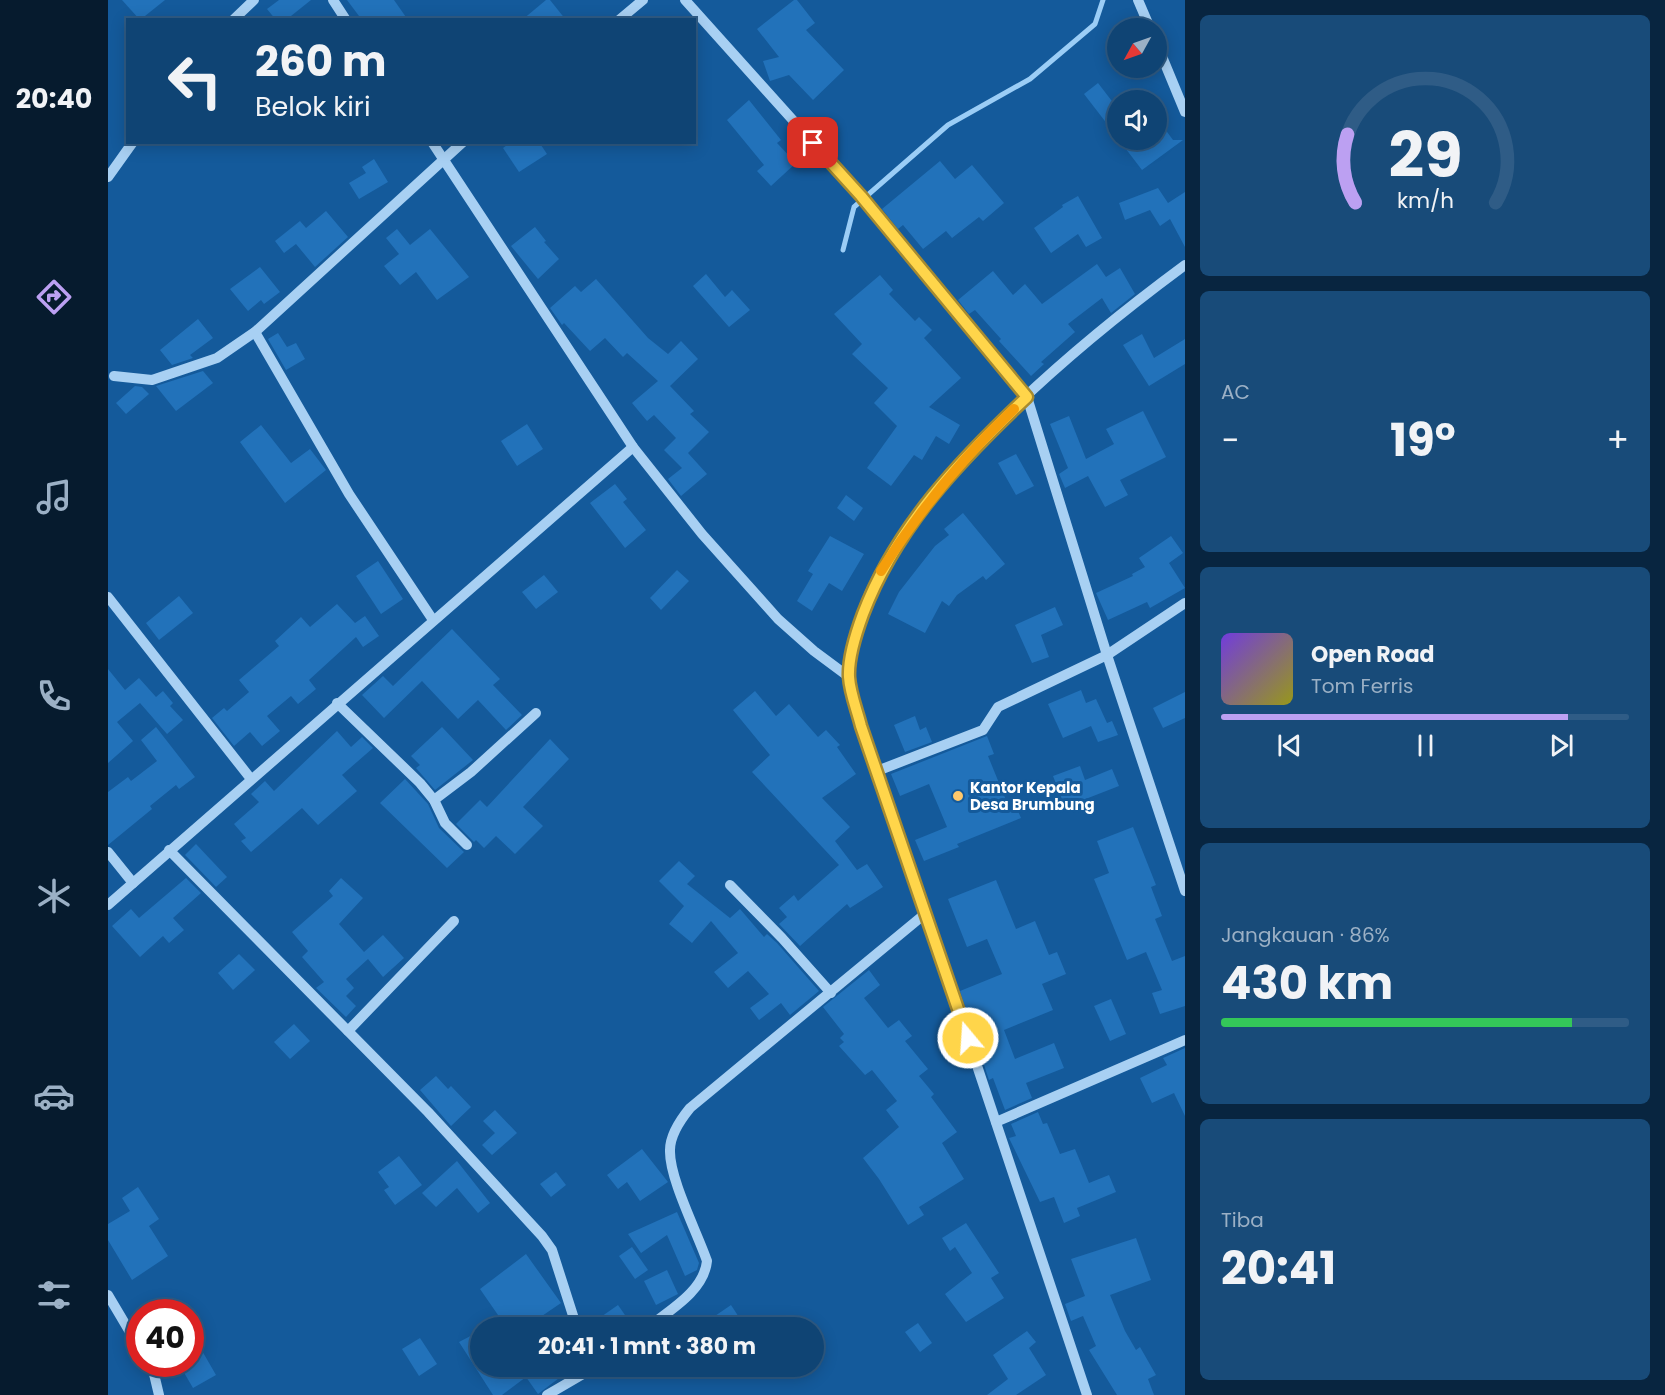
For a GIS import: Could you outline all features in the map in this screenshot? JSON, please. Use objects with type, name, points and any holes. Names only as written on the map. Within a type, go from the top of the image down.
[{"type":"street","points":[[235,18],[254,0]]},
{"type":"street","points":[[333,0],[345,18]]},
{"type":"street","points":[[621,18],[643,0]]},
{"type":"street","points":[[685,0],[864,199],[1027,397],[1107,655],[1185,891]]},
{"type":"street","points":[[1138,0],[1146,18]]},
{"type":"street","points":[[1167,69],[1185,112]]},
{"type":"street","points":[[108,177],[133,144]]},
{"type":"street","points":[[433,144],[633,447],[702,534],[778,619],[814,651],[849,677]]},
{"type":"street","points":[[114,376],[152,380],[217,358],[255,332],[460,144]]},
{"type":"street","points":[[1087,1395],[861,726],[849,677],[855,633],[876,580],[912,522],[976,445],[1138,300],[1185,265]]},
{"type":"street","points":[[255,332],[349,494],[434,621]]},
{"type":"street","points":[[108,906],[169,850],[633,447]]},
{"type":"street","points":[[108,597],[251,779]]},
{"type":"street","points":[[877,771],[983,730],[998,707],[1107,655],[1185,603]]},
{"type":"street","points":[[338,704],[434,800],[445,823],[467,845]]},
{"type":"street","points":[[434,800],[471,772],[536,713]]},
{"type":"street","points":[[169,850],[428,1112],[543,1236],[552,1250],[573,1317]]},
{"type":"street","points":[[108,852],[133,883]]},
{"type":"street","points":[[730,885],[831,993]]},
{"type":"street","points":[[660,1317],[698,1286],[706,1271],[707,1261],[674,1175],[670,1150],[680,1120],[690,1108],[926,914]]},
{"type":"street","points":[[348,1031],[454,921]]},
{"type":"street","points":[[996,1122],[1185,1040]]},
{"type":"street","points":[[108,1295],[126,1325]]},
{"type":"street","points":[[155,1377],[159,1395]]},
{"type":"street","points":[[547,1395],[576,1377]]},
{"type":"building","points":[[122,0],[165,0],[142,18],[138,18]]},
{"type":"building","points":[[279,0],[311,0],[288,18],[274,18],[267,9]]},
{"type":"building","points":[[347,0],[394,0],[407,18],[360,18]]},
{"type":"building","points":[[546,0],[550,0],[564,18],[524,18]]},
{"type":"building","points":[[797,0],[815,23],[806,30],[844,70],[813,100],[789,75],[770,81],[763,61],[779,57],[757,29]]},
{"type":"building","points":[[1098,83],[1107,95],[1107,124],[1084,94]]},
{"type":"building","points":[[749,100],[781,140],[777,143],[796,163],[771,186],[757,171],[764,165],[727,120]]},
{"type":"building","points":[[1167,132],[1173,140],[1183,140],[1142,170],[1127,150],[1167,150]]},
{"type":"building","points":[[508,144],[540,144],[547,154],[519,172],[503,148]]},
{"type":"building","points":[[374,159],[388,182],[359,199],[349,183],[366,173],[362,167]]},
{"type":"building","points":[[940,161],[955,179],[972,165],[1004,203],[983,221],[979,217],[952,238],[946,231],[923,249],[903,225],[898,229],[882,209]]},
{"type":"building","points":[[1158,188],[1168,203],[1185,192],[1185,247],[1170,219],[1160,226],[1150,210],[1125,220],[1119,203]]},
{"type":"building","points":[[1078,196],[1102,238],[1086,247],[1078,234],[1051,253],[1034,228],[1063,207],[1062,205]]},
{"type":"building","points":[[326,211],[348,237],[315,267],[296,244],[284,253],[275,241],[300,221],[306,228]]},
{"type":"building","points":[[535,227],[559,259],[538,279],[511,246]]},
{"type":"building","points":[[397,229],[410,245],[430,229],[469,277],[437,300],[416,272],[400,285],[384,266],[399,254],[386,238]]},
{"type":"building","points":[[1097,264],[1106,277],[1120,268],[1135,294],[1111,313],[1102,298],[1068,324],[1075,332],[1041,362],[1044,364],[1031,376],[975,310],[969,314],[958,300],[993,271],[1013,295],[1025,284],[1042,304]]},
{"type":"building","points":[[260,267],[280,292],[264,304],[261,300],[248,311],[230,289]]},
{"type":"building","points":[[706,274],[725,297],[732,290],[750,310],[729,327],[693,286]]},
{"type":"building","points":[[880,275],[893,290],[889,294],[915,321],[919,317],[932,330],[924,338],[961,378],[929,407],[960,425],[949,444],[936,436],[922,460],[914,455],[891,486],[867,468],[897,426],[874,403],[888,388],[852,354],[862,344],[834,314]]},
{"type":"building","points":[[596,279],[648,338],[668,354],[681,341],[698,359],[670,386],[694,411],[690,414],[709,432],[688,453],[707,474],[681,496],[668,479],[682,468],[664,450],[676,438],[654,415],[647,421],[632,403],[658,381],[627,353],[623,357],[605,338],[590,351],[564,323],[562,325],[550,308],[575,286],[581,292]]},
{"type":"building","points":[[198,319],[213,338],[190,355],[193,358],[172,365],[160,350]]},
{"type":"building","points":[[278,333],[287,347],[296,343],[305,359],[286,370],[268,339]]},
{"type":"building","points":[[1142,334],[1154,358],[1185,339],[1185,364],[1149,386],[1123,345]]},
{"type":"building","points":[[203,371],[213,383],[176,411],[156,386]]},
{"type":"building","points":[[135,386],[142,387],[149,394],[126,414],[116,403]]},
{"type":"building","points":[[1143,411],[1166,457],[1120,480],[1128,495],[1105,507],[1088,476],[1065,488],[1059,474],[1068,468],[1050,424],[1069,416],[1086,459],[1114,444],[1106,429]]},
{"type":"building","points":[[527,424],[543,449],[517,466],[501,441]]},
{"type":"building","points":[[261,425],[291,463],[310,449],[326,470],[285,503],[240,442]]},
{"type":"building","points":[[1016,454],[1034,486],[1016,495],[998,463]]},
{"type":"building","points":[[615,484],[627,499],[623,502],[646,530],[625,548],[590,503]]},
{"type":"building","points":[[846,495],[863,508],[854,521],[837,508]]},
{"type":"building","points":[[963,513],[1005,564],[986,580],[983,576],[957,595],[949,606],[942,601],[925,633],[888,614],[899,592],[935,546],[949,535],[944,529]]},
{"type":"building","points":[[830,536],[864,554],[842,591],[829,583],[812,611],[797,601],[813,574],[808,571]]},
{"type":"building","points":[[1171,536],[1183,553],[1169,563],[1185,588],[1150,608],[1147,602],[1108,620],[1096,593],[1133,576],[1132,574],[1145,567],[1139,558]]},
{"type":"building","points":[[378,561],[403,599],[381,614],[356,576]]},
{"type":"building","points":[[677,570],[689,581],[661,610],[650,598]]},
{"type":"building","points":[[544,575],[558,592],[536,609],[522,592]]},
{"type":"building","points":[[179,596],[193,613],[159,640],[146,623]]},
{"type":"building","points":[[337,604],[355,623],[365,616],[379,636],[363,647],[356,637],[309,680],[316,689],[298,704],[291,696],[267,716],[280,731],[262,746],[250,732],[234,746],[212,718],[224,708],[227,711],[249,692],[239,680],[279,646],[275,641],[301,617],[310,627]]},
{"type":"building","points":[[1055,607],[1063,625],[1041,635],[1049,657],[1032,663],[1015,625]]},
{"type":"building","points":[[452,629],[500,679],[493,685],[522,715],[506,730],[478,700],[458,719],[422,681],[384,718],[362,695],[383,676],[393,686]]},
{"type":"building","points":[[108,669],[125,690],[139,678],[156,697],[163,691],[173,703],[170,706],[183,720],[167,734],[140,703],[117,722],[133,741],[108,763]]},
{"type":"building","points":[[1081,690],[1086,703],[1096,699],[1107,723],[1112,721],[1118,735],[1098,742],[1091,726],[1063,738],[1048,704]]},
{"type":"building","points":[[755,691],[776,716],[789,704],[818,737],[826,730],[840,745],[837,747],[856,774],[822,798],[850,827],[835,841],[857,870],[867,864],[883,887],[850,908],[847,904],[800,946],[779,924],[787,917],[779,908],[794,895],[798,901],[839,865],[752,772],[770,755],[733,710]]},
{"type":"building","points":[[1185,692],[1185,718],[1163,728],[1153,708]]},
{"type":"building","points":[[915,716],[920,730],[926,727],[932,742],[905,752],[894,725]]},
{"type":"building","points":[[156,727],[195,777],[179,789],[176,785],[150,806],[152,809],[108,845],[108,792],[128,777],[131,781],[157,761],[141,740]]},
{"type":"building","points":[[442,727],[473,760],[435,790],[416,768],[420,765],[411,756]]},
{"type":"building","points":[[337,731],[351,747],[362,737],[373,748],[342,775],[357,791],[318,825],[302,808],[251,852],[241,841],[246,838],[234,824],[259,802],[251,794],[265,781],[274,791]]},
{"type":"building","points":[[987,736],[994,754],[988,756],[1008,805],[1014,802],[1021,818],[957,844],[959,847],[924,861],[915,840],[947,827],[929,784],[900,796],[891,774]]},
{"type":"building","points":[[550,739],[569,759],[523,807],[543,826],[515,854],[496,836],[484,848],[476,840],[474,842],[456,824],[480,800],[487,807]]},
{"type":"building","points":[[1080,766],[1085,780],[1112,769],[1119,786],[1065,807],[1053,776]]},
{"type":"building","points":[[405,779],[428,804],[439,828],[464,852],[447,868],[380,803]]},
{"type":"building","points":[[1133,827],[1156,885],[1151,887],[1162,916],[1155,919],[1172,961],[1185,956],[1185,1006],[1160,1014],[1152,993],[1162,990],[1146,952],[1127,960],[1094,879],[1109,873],[1097,841]]},
{"type":"building","points":[[196,844],[227,877],[216,887],[185,855]]},
{"type":"building","points":[[679,861],[695,876],[687,884],[730,918],[740,909],[764,937],[767,934],[777,943],[819,991],[790,1015],[781,1003],[759,1020],[750,1008],[769,994],[748,971],[728,988],[714,972],[738,953],[711,921],[692,943],[669,924],[684,906],[659,881]]},
{"type":"building","points":[[186,878],[201,893],[173,918],[184,930],[169,943],[163,936],[140,957],[112,926],[131,909],[139,918]]},
{"type":"building","points":[[341,878],[363,898],[339,924],[364,952],[383,935],[404,958],[383,977],[368,959],[346,979],[354,988],[346,996],[356,1006],[346,1017],[316,988],[324,982],[302,957],[308,951],[292,932],[333,896],[329,891]]},
{"type":"building","points":[[996,880],[1016,929],[1035,921],[1049,955],[1057,952],[1066,974],[1042,984],[1053,1010],[1004,1030],[1015,1059],[1054,1043],[1064,1068],[1026,1083],[1032,1098],[1005,1110],[993,1078],[989,1080],[960,991],[1002,974],[987,939],[967,947],[948,899]]},
{"type":"building","points":[[239,954],[255,970],[233,990],[218,973]]},
{"type":"building","points":[[869,970],[880,985],[864,998],[888,1028],[899,1020],[912,1036],[905,1041],[928,1069],[919,1076],[934,1094],[931,1097],[957,1132],[942,1143],[964,1179],[919,1207],[924,1215],[908,1225],[863,1158],[899,1127],[886,1110],[897,1101],[872,1070],[865,1075],[839,1046],[844,1042],[840,1038],[844,1034],[823,1007]]},
{"type":"building","points":[[1111,999],[1126,1034],[1110,1041],[1094,1006]]},
{"type":"building","points":[[294,1024],[310,1041],[290,1059],[274,1042]]},
{"type":"building","points":[[1185,1048],[1185,1116],[1174,1093],[1152,1103],[1140,1078],[1167,1065],[1163,1058]]},
{"type":"building","points":[[436,1076],[448,1089],[451,1086],[471,1107],[451,1126],[420,1090]]},
{"type":"building","points":[[495,1110],[517,1133],[492,1155],[482,1145],[495,1133],[483,1121]]},
{"type":"building","points":[[1038,1112],[1043,1124],[1047,1123],[1060,1154],[1075,1149],[1089,1183],[1109,1175],[1116,1192],[1077,1208],[1080,1216],[1064,1223],[1054,1197],[1040,1202],[1009,1138],[1016,1136],[1011,1124]]},
{"type":"building","points":[[642,1149],[668,1182],[640,1201],[627,1182],[618,1189],[607,1175]]},
{"type":"building","points":[[399,1156],[422,1185],[395,1205],[384,1190],[389,1187],[378,1172]]},
{"type":"building","points":[[457,1161],[490,1203],[478,1213],[457,1188],[436,1207],[422,1193]]},
{"type":"building","points":[[556,1172],[566,1185],[551,1197],[540,1184]]},
{"type":"building","points":[[138,1187],[159,1219],[149,1226],[168,1256],[132,1280],[108,1240],[108,1224],[130,1211],[122,1198]]},
{"type":"building","points":[[677,1212],[699,1263],[697,1270],[685,1276],[667,1235],[641,1253],[628,1234]]},
{"type":"building","points":[[966,1223],[999,1273],[991,1278],[1004,1298],[966,1322],[945,1294],[972,1273],[955,1247],[950,1251],[942,1238]]},
{"type":"building","points":[[1136,1238],[1151,1280],[1110,1295],[1125,1331],[1136,1350],[1140,1347],[1156,1375],[1148,1379],[1154,1395],[1117,1395],[1089,1350],[1096,1346],[1083,1316],[1071,1321],[1065,1304],[1085,1296],[1071,1259]]},
{"type":"building","points":[[632,1247],[648,1270],[635,1279],[619,1256]]},
{"type":"building","points":[[526,1254],[561,1303],[540,1317],[499,1317],[480,1289]]},
{"type":"building","points":[[667,1270],[678,1294],[656,1305],[644,1281]]},
{"type":"building","points":[[618,1305],[626,1317],[601,1317]]},
{"type":"building","points":[[731,1305],[739,1317],[713,1317]]},
{"type":"building","points":[[918,1323],[932,1343],[920,1352],[905,1332]]},
{"type":"building","points":[[1027,1331],[1036,1342],[1029,1348],[1046,1375],[1016,1395],[987,1395],[1008,1379],[993,1355]]},
{"type":"building","points":[[470,1336],[470,1359],[459,1342]]},
{"type":"building","points":[[420,1338],[437,1364],[419,1376],[402,1349]]},
{"type":"building","points":[[204,1354],[216,1375],[193,1388],[187,1377],[204,1377]]},
{"type":"building","points":[[481,1377],[526,1377],[502,1395],[493,1395]]},
{"type":"building","points":[[526,1377],[560,1377],[538,1394]]},
{"type":"waterway","points":[[843,250],[854,207],[948,125],[1030,79],[1095,24],[1103,0]]},
{"type":"slow traffic","points":[[881,571],[912,522],[949,476],[983,438],[1014,409]]},
{"type":"place","name":"Kantor Kepala Desa Brumbung","points":[[958,796]]},
{"type":"route","points":[[813,143],[861,196],[1027,397],[983,438],[912,522],[876,580],[855,633],[849,677],[861,726],[968,1038]]}]
